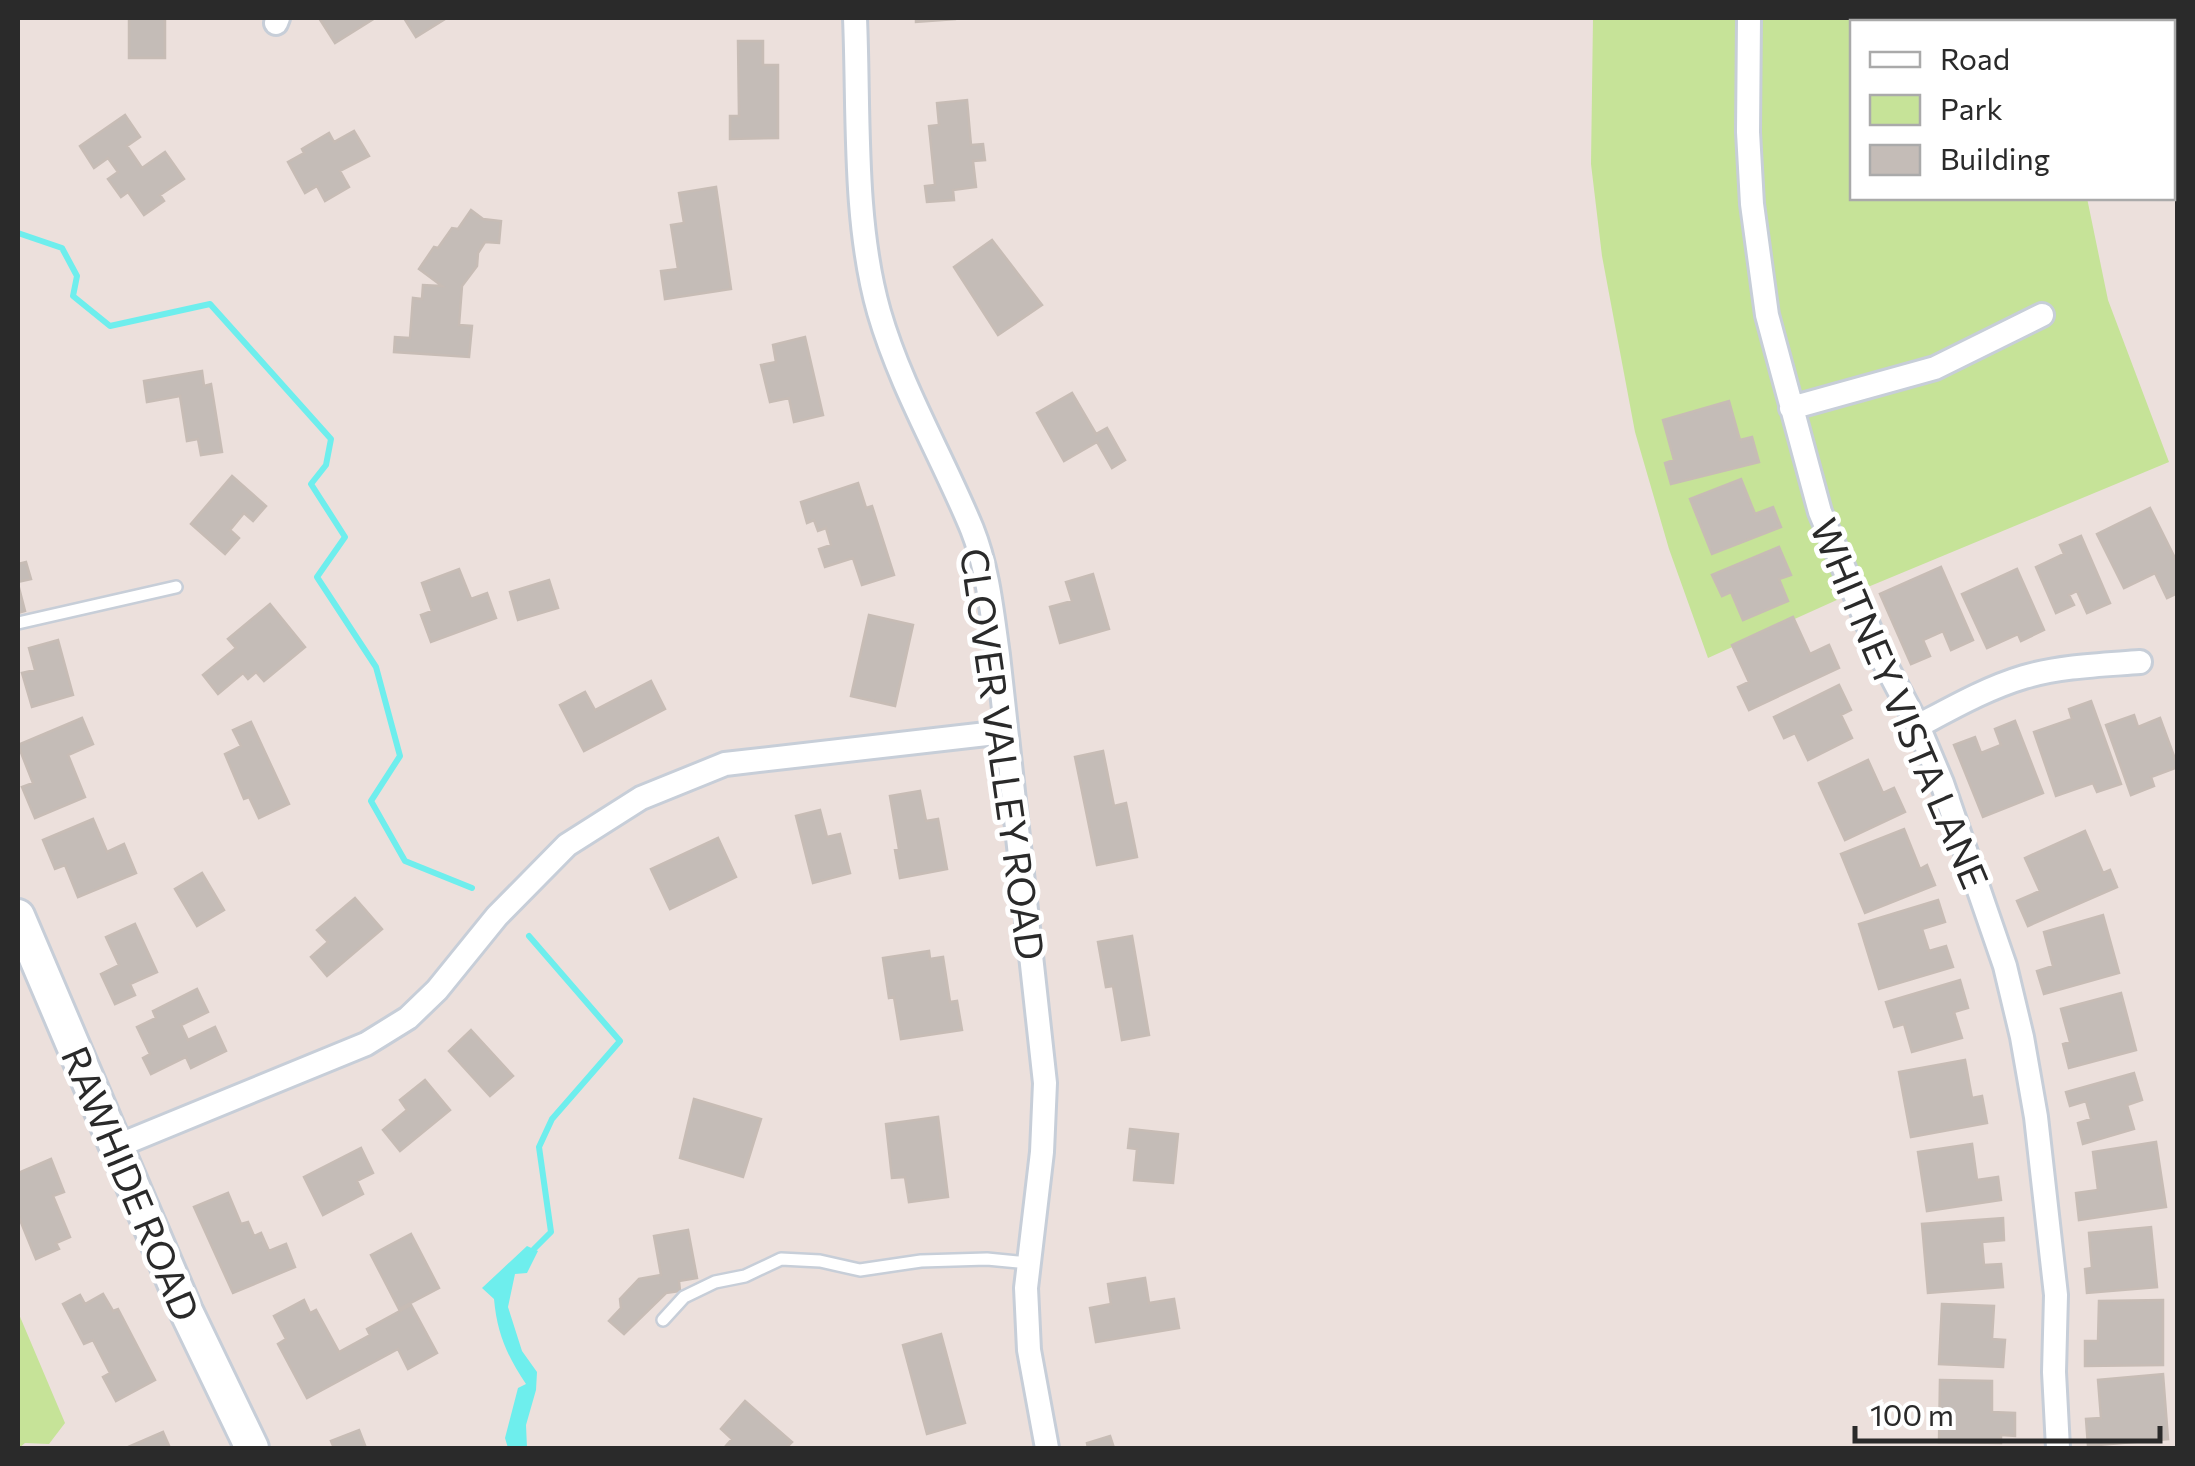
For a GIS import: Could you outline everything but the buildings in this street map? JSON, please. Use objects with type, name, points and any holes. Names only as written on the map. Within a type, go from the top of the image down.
[{"type":"street","name":"CLOVER VALLEY ROAD","points":[[856,18],[864,230],[878,309],[912,401],[973,532],[988,586],[1046,1082],[1026,1288],[1028,1350],[1047,1448]]},
{"type":"street","name":"WHITNEY VISTA LANE","points":[[1749,18],[1752,204],[1767,315],[1820,512],[1882,658],[1918,726],[1979,883],[2006,966],[2022,1037],[2036,1116],[2056,1294],[2054,1372],[2058,1448]]},
{"type":"street","points":[[1792,408],[1935,368],[2042,315]]},
{"type":"street","points":[[1918,726],[1988,690],[2022,678],[2056,670],[2140,662]]},
{"type":"street","points":[[115,1147],[366,1044],[408,1018],[437,990],[497,916],[568,845],[641,798],[726,764],[1004,732]]},
{"type":"street","name":"RAWHIDE ROAD","points":[[18,916],[186,1311],[252,1448]]},
{"type":"lane","points":[[18,623],[176,587]]},
{"type":"lane","points":[[662,1320],[684,1297],[781,1260],[820,1261],[860,1270],[920,1260],[1029,1263]]},
{"type":"green space","points":[[1593,18],[1944,18],[1850,20],[1850,200],[2087,200],[2108,300],[2169,462],[1839,599],[1708,658],[1669,549],[1635,432],[1602,256],[1591,164]]},
{"type":"green space","points":[[18,1312],[65,1423],[49,1444],[25,1443],[19,1448]]},
{"type":"water","points":[[527,1246],[538,1251],[527,1273],[515,1274],[508,1307],[522,1351],[537,1372],[536,1390],[526,1425],[527,1448],[508,1448],[505,1438],[518,1388],[526,1384],[504,1344],[494,1299],[482,1288]]},
{"type":"waterway","points":[[18,233],[62,248],[77,276],[73,296],[110,326],[210,304],[331,439],[326,465],[311,484],[345,537],[317,577],[376,667],[400,756],[371,801],[405,861],[472,888]]},
{"type":"waterway","points":[[529,936],[620,1041],[552,1119],[539,1147],[551,1232],[534,1249]]}]
